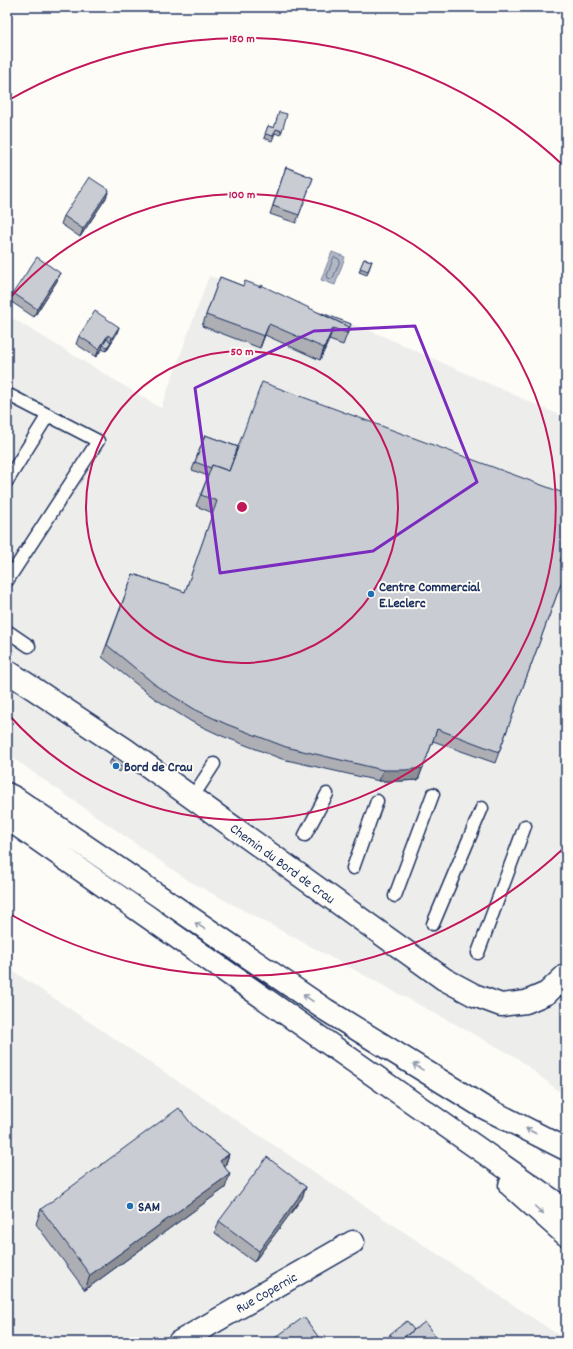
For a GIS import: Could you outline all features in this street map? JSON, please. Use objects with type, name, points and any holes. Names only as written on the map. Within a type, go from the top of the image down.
[{"type":"main road","name":"Chemin du Bord de Crau","points":[[7,671],[126,750],[444,979],[474,995],[501,1005],[526,1002],[547,993],[566,975]]},
{"type":"main road","points":[[7,794],[326,1010],[483,1107],[566,1149]]},
{"type":"main road","points":[[7,818],[566,1210]]},
{"type":"main road","points":[[414,1103],[484,1162],[566,1235]]},
{"type":"main road","name":"Rue Copernic","points":[[179,1342],[353,1242]]},
{"type":"lane","points":[[7,394],[98,441],[7,581]]},
{"type":"lane","points":[[7,481],[48,416]]},
{"type":"lane","points":[[7,631],[29,646]]},
{"type":"lane","points":[[192,798],[214,764]]},
{"type":"lane","points":[[305,835],[327,794]]},
{"type":"lane","points":[[395,896],[433,794]]},
{"type":"lane","points":[[353,868],[377,801]]},
{"type":"lane","points":[[433,924],[482,808]]},
{"type":"lane","points":[[478,953],[525,826]]},
{"type":"highlighted area","points":[[415,326],[477,482],[373,551],[220,573],[195,388],[314,331]]},
{"type":"shaded area","points":[[209,276],[367,329],[566,418],[566,1097],[516,1057],[189,881],[7,754],[7,315],[161,408]]},
{"type":"shaded area","points":[[7,967],[566,1340],[566,1342],[7,1342]]},
{"type":"water","points":[[332,252],[345,257],[335,285],[321,280]]},
{"type":"building","points":[[279,112],[287,114],[282,131],[276,129],[273,136],[265,134],[268,126],[274,128]]},
{"type":"building","points":[[286,167],[313,178],[299,215],[273,206]]},
{"type":"building","points":[[89,177],[109,190],[83,229],[64,216]]},
{"type":"building","points":[[37,257],[60,273],[37,309],[13,293]]},
{"type":"building","points":[[364,259],[372,261],[368,271],[360,268]]},
{"type":"building","points":[[220,277],[243,286],[245,281],[261,287],[261,285],[349,327],[347,333],[333,328],[324,348],[269,324],[264,336],[206,315]]},
{"type":"building","points":[[95,311],[119,327],[112,338],[108,335],[99,349],[79,336]]},
{"type":"building","points":[[322,313],[351,324],[347,334],[349,327]]},
{"type":"building","points":[[107,339],[111,342],[107,347],[103,345]]},
{"type":"building","name":"Centre Commercial E.Leclerc","points":[[262,382],[566,494],[566,546],[560,561],[566,563],[566,570],[499,752],[437,729],[423,768],[383,770],[286,747],[226,724],[196,710],[158,687],[107,645],[133,574],[185,592],[217,501],[201,495],[212,465],[229,471]]},
{"type":"building","points":[[205,435],[238,447],[229,471],[212,465],[211,468],[195,462]]},
{"type":"building","points":[[114,756],[124,763],[121,767],[111,760]]},
{"type":"building","name":"SAM","points":[[179,1108],[193,1126],[229,1154],[220,1161],[230,1174],[90,1275],[41,1209]]},
{"type":"building","points":[[267,1157],[306,1187],[259,1251],[219,1221]]},
{"type":"building","points":[[304,1317],[322,1342],[269,1342]]},
{"type":"building","points":[[407,1321],[414,1330],[397,1342],[390,1334]]},
{"type":"building","points":[[425,1322],[439,1342],[397,1342]]},
{"type":"place","name":"Centre Commercial E.Leclerc","points":[[371,594]]},
{"type":"place","name":"Bord de Crau","points":[[116,766]]},
{"type":"place","name":"SAM","points":[[130,1206]]}]
